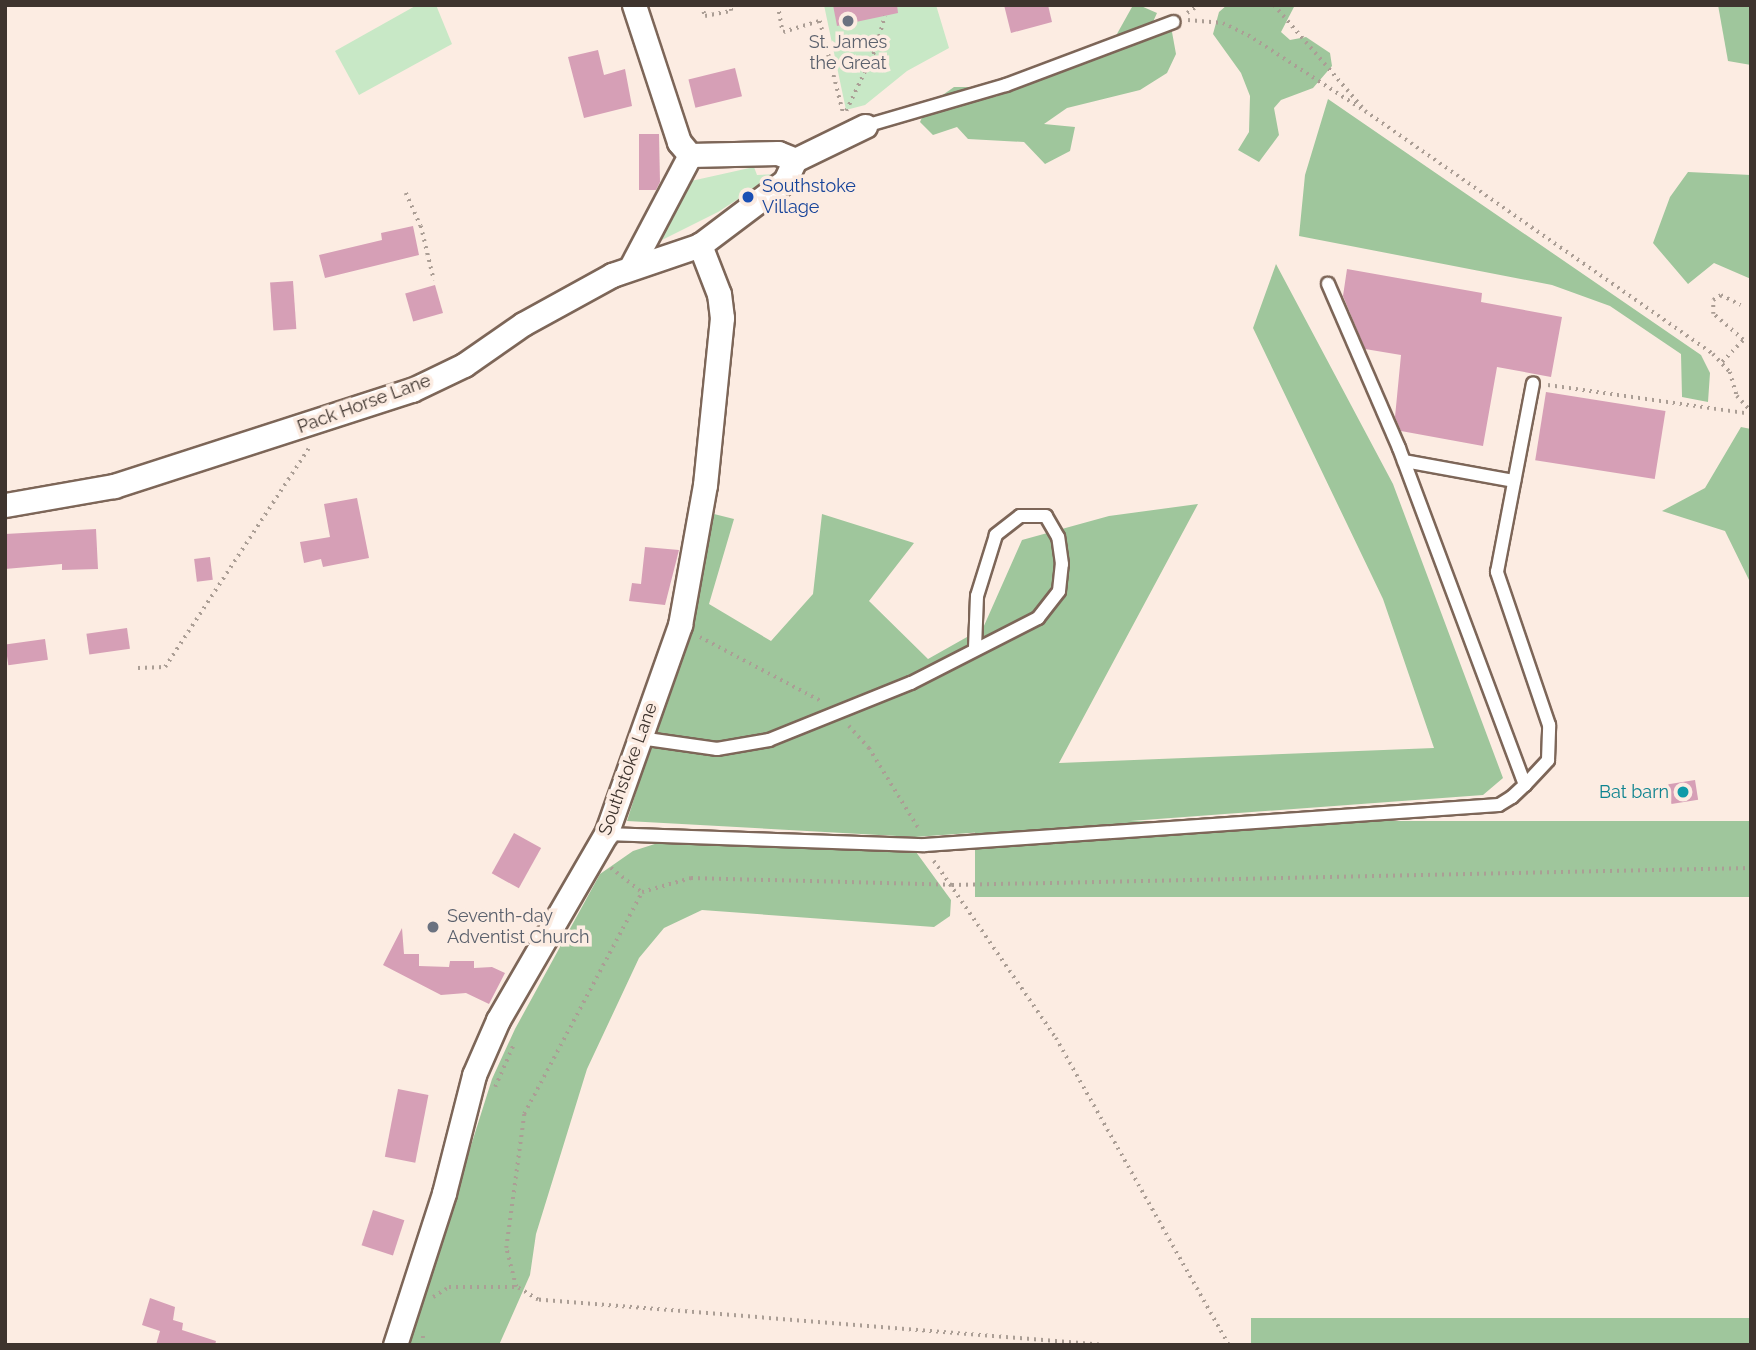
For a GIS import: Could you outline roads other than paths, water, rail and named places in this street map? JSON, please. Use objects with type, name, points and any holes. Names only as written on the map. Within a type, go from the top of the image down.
[{"type":"street","points":[[634,5],[679,142],[690,155]]},
{"type":"street","points":[[700,245],[785,181],[795,160],[865,126]]},
{"type":"street","points":[[690,155],[778,153],[795,160]]},
{"type":"street","points":[[632,265],[690,155]]},
{"type":"street","name":"Pack Horse Lane","points":[[5,505],[114,486],[327,421],[412,390],[464,365],[523,324],[632,265],[700,245]]},
{"type":"street","name":"Southstoke Lane","points":[[395,1345],[444,1193],[474,1075],[498,1020],[611,834],[640,738],[680,625],[705,485],[722,318],[719,294],[700,245]]},
{"type":"lane","points":[[865,126],[1006,85],[1174,22]]},
{"type":"lane","points":[[1328,284],[1404,461],[1525,785]]},
{"type":"lane","points":[[611,834],[925,845],[1499,806],[1525,785],[1548,760],[1549,725],[1497,572],[1532,383]]},
{"type":"lane","points":[[1404,461],[1514,481]]},
{"type":"lane","points":[[640,738],[717,750],[769,740],[840,715],[911,683],[975,647],[1038,618],[1051,606],[1059,591],[1062,564],[1058,537],[1046,516],[1020,516],[996,535],[977,596],[975,647]]},
{"type":"place","name":"St. James the Great","points":[[848,21]]},
{"type":"place","name":"Southstoke Village","points":[[748,197]]},
{"type":"place","name":"Bat barn","points":[[1683,792]]},
{"type":"place","name":"Seventh-day Adventist Church","points":[[433,927]]}]
